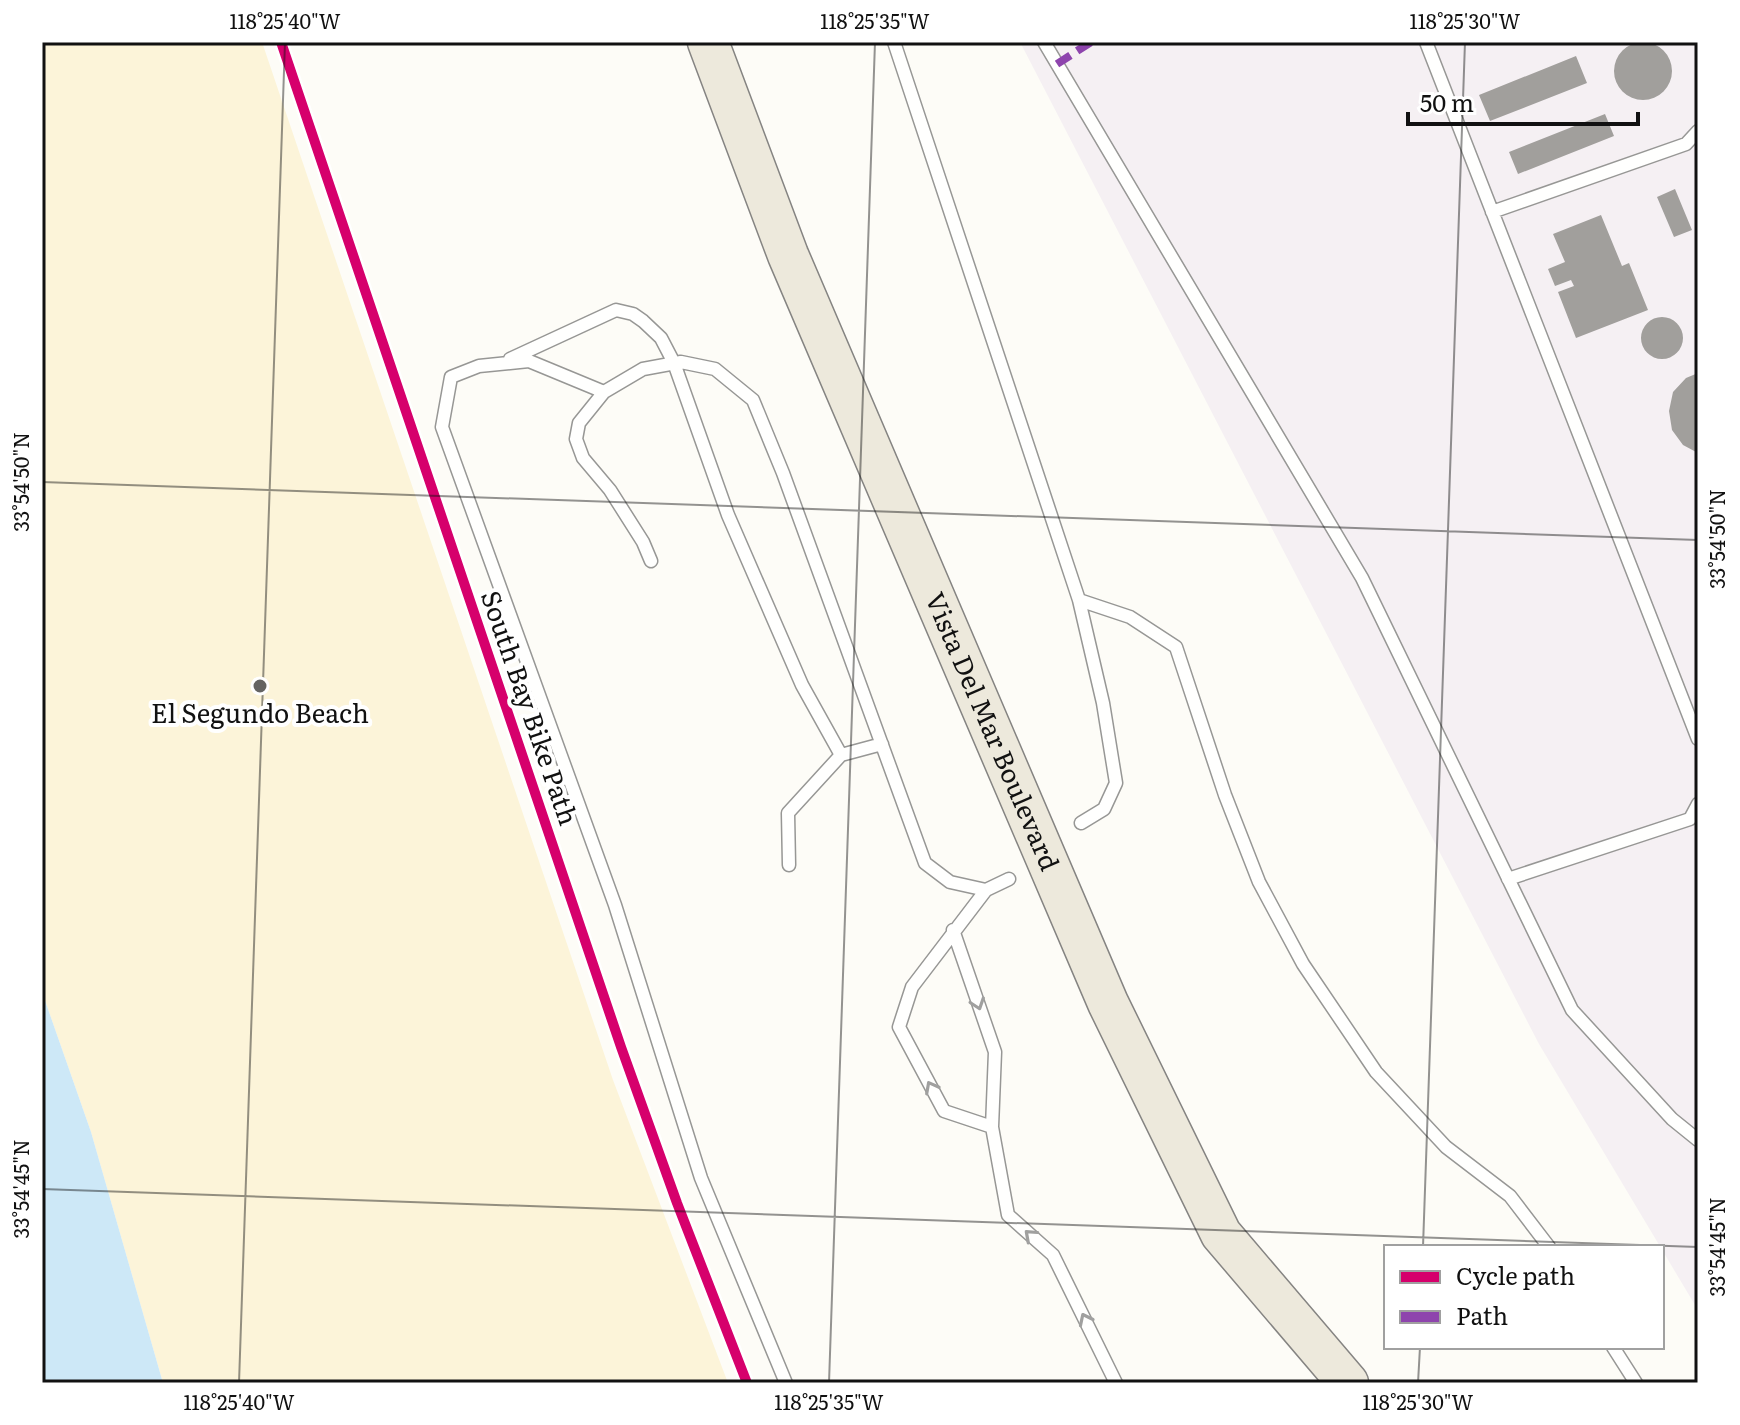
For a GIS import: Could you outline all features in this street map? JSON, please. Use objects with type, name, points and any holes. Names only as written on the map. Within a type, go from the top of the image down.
[{"type":"main road","name":"Vista Del Mar Boulevard","points":[[708,42],[788,255],[1108,1003],[1221,1234],[1348,1383]]},
{"type":"lane","points":[[894,42],[1079,600],[1103,703],[1116,783],[1104,809],[1081,823]]},
{"type":"lane","points":[[1044,42],[1362,578],[1572,1010],[1672,1119],[1698,1140]]},
{"type":"lane","points":[[1426,42],[1698,739]]},
{"type":"lane","points":[[1492,212],[1692,145],[1698,131]]},
{"type":"lane","points":[[500,364],[616,310],[633,314],[661,338],[674,363],[728,515],[802,685],[841,755]]},
{"type":"lane","points":[[604,392],[529,361],[479,366],[451,377],[442,427],[615,905],[701,1178],[786,1383]]},
{"type":"lane","points":[[651,561],[643,542],[610,490],[583,458],[576,439],[579,423],[604,392],[643,369],[681,362],[715,369],[753,400],[783,473],[925,863],[950,882],[986,890]]},
{"type":"lane","points":[[1079,600],[1130,617],[1176,647],[1225,795],[1259,882],[1303,964],[1376,1072],[1446,1147],[1510,1196],[1547,1245]]},
{"type":"lane","points":[[789,865],[788,813],[841,755],[882,744]]},
{"type":"lane","points":[[1508,879],[1690,819],[1698,804]]},
{"type":"lane","points":[[992,1127],[944,1111],[899,1027],[912,987],[953,930],[986,890],[1009,879]]},
{"type":"lane","points":[[953,930],[995,1052],[992,1127],[1008,1215],[1053,1255],[1116,1383]]},
{"type":"lane","points":[[1614,1349],[1636,1383]]},
{"type":"shaded area","points":[[1020,42],[1698,42],[1698,1310],[1664,1253],[1664,1245],[1659,1245],[1539,1044]]},
{"type":"sand","name":"El Segundo Beach","points":[[42,42],[262,42],[613,1080],[728,1383],[163,1383],[91,1132],[42,992]]},
{"type":"water","points":[[42,992],[91,1132],[163,1383],[42,1383]]},
{"type":"building","points":[[1643,42],[1654,44],[1663,51],[1670,60],[1670,82],[1663,91],[1654,98],[1643,100],[1632,98],[1623,91],[1616,82],[1614,71],[1616,60],[1623,51],[1632,44]]},
{"type":"building","points":[[1576,56],[1587,83],[1490,121],[1479,95]]},
{"type":"building","points":[[1605,114],[1614,136],[1518,174],[1509,152]]},
{"type":"building","points":[[1675,189],[1692,230],[1674,237],[1657,197]]},
{"type":"building","points":[[1601,215],[1622,266],[1629,263],[1648,310],[1576,338],[1558,292],[1574,286],[1571,280],[1555,286],[1548,269],[1565,262],[1553,234]]},
{"type":"building","points":[[1662,317],[1677,323],[1683,338],[1677,353],[1662,359],[1647,353],[1641,338],[1647,323]]},
{"type":"building","points":[[1698,373],[1698,453],[1683,445],[1672,430],[1669,411],[1673,392],[1686,378]]},
{"type":"marked path","points":[[1057,64],[1091,42]]},
{"type":"cycle path","name":"South Bay Bike Path","points":[[281,42],[621,1047],[747,1383]]},
{"type":"place","name":"El Segundo Beach","points":[[260,686]]}]
